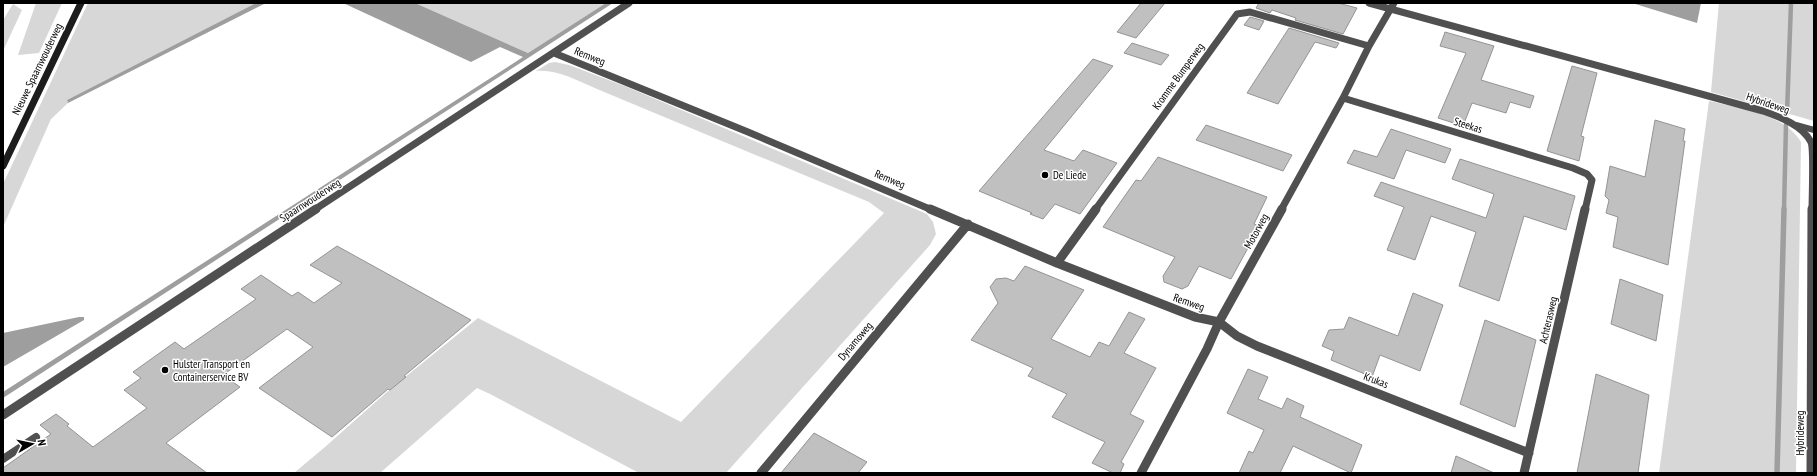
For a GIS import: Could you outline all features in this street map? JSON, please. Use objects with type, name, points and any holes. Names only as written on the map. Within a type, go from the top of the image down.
[{"type":"street","name":"Nieuwe Spaarnwouderweg","points":[[3,166],[81,3]]},
{"type":"street","name":"Spaarnwouderweg","points":[[3,415],[629,3]]},
{"type":"street","name":"Hybrideweg","points":[[1369,3],[1393,6],[1763,111],[1781,117],[1807,135],[1812,144],[1811,473]]},
{"type":"street","name":"Motorweg","points":[[1141,473],[1207,349],[1219,322],[1343,98],[1369,46],[1393,6]]},
{"type":"street","name":"Kromme Bumperweg","points":[[1057,263],[1237,14],[1250,12],[1369,46]]},
{"type":"street","name":"Remweg","points":[[554,53],[968,224],[1057,263],[1195,317],[1219,322]]},
{"type":"street","name":"Steekas","points":[[1343,98],[1573,168],[1587,174]]},
{"type":"street","name":"Achterasweg","points":[[1524,473],[1592,180],[1587,174]]},
{"type":"street","name":"Dynamoweg","points":[[761,473],[968,224]]},
{"type":"street","name":"Krukas","points":[[1219,322],[1237,336],[1257,346],[1528,453]]},
{"type":"lane","points":[[1796,126],[1814,130]]},
{"type":"lane","points":[[3,459],[36,437]]},
{"type":"shaded area","points":[[36,3],[62,3],[39,53],[18,55]]},
{"type":"shaded area","points":[[88,3],[256,3],[67,100],[68,103],[51,119],[3,227],[3,184]]},
{"type":"shaded area","points":[[256,3],[266,3],[68,103],[67,100]]},
{"type":"shaded area","points":[[343,3],[415,3],[528,53],[606,3],[613,3],[3,398],[3,392],[523,57],[500,47],[471,62]]},
{"type":"shaded area","points":[[415,3],[606,3],[528,53]]},
{"type":"shaded area","points":[[1632,3],[1701,3],[1697,23]]},
{"type":"shaded area","points":[[1719,3],[1814,3],[1814,121],[1711,92]]},
{"type":"shaded area","points":[[13,4],[22,10],[3,51],[3,20]]},
{"type":"shaded area","points":[[555,62],[569,65],[627,87],[927,214],[933,222],[936,234],[930,245],[726,473],[639,473],[477,388],[380,473],[294,473],[388,391],[478,318],[681,422],[884,213],[869,202],[575,79],[552,72],[536,71],[549,63]]},
{"type":"shaded area","points":[[1709,101],[1747,110],[1773,119],[1794,132],[1801,142],[1796,473],[1659,473]]},
{"type":"shaded area","points":[[84,317],[84,320],[3,367],[3,333]]},
{"type":"building","points":[[1141,3],[1165,3],[1136,38],[1117,32]]},
{"type":"building","points":[[1259,3],[1338,3],[1357,8],[1343,34],[1295,20],[1296,18],[1272,10],[1270,13],[1256,8]]},
{"type":"building","points":[[1250,17],[1264,21],[1259,30],[1244,25]]},
{"type":"building","points":[[1289,28],[1339,43],[1336,48],[1315,42],[1278,104],[1247,93]]},
{"type":"building","points":[[1445,32],[1494,46],[1481,80],[1534,96],[1530,108],[1510,102],[1506,113],[1472,103],[1463,126],[1438,118],[1466,53],[1440,46]]},
{"type":"building","points":[[1132,43],[1169,55],[1161,65],[1124,53]]},
{"type":"building","points":[[1093,59],[1113,66],[1044,150],[1074,161],[1083,150],[1117,163],[1080,214],[1055,204],[1043,219],[979,191]]},
{"type":"building","points":[[1572,66],[1597,73],[1581,136],[1584,137],[1579,161],[1547,151]]},
{"type":"building","points":[[1655,120],[1685,129],[1683,141],[1685,141],[1668,265],[1613,247],[1618,217],[1606,213],[1609,200],[1605,196],[1610,166],[1645,177]]},
{"type":"building","points":[[1206,125],[1292,155],[1283,171],[1196,140]]},
{"type":"building","points":[[1391,129],[1451,149],[1445,163],[1406,150],[1394,179],[1347,163],[1354,150],[1377,157]]},
{"type":"building","points":[[1158,157],[1267,197],[1254,224],[1260,226],[1231,279],[1199,266],[1188,286],[1182,289],[1164,282],[1163,276],[1175,257],[1103,227],[1136,180],[1141,181]]},
{"type":"building","points":[[1460,159],[1575,196],[1566,230],[1524,216],[1499,301],[1459,286],[1476,232],[1431,216],[1415,260],[1387,250],[1404,207],[1374,196],[1381,182],[1486,218],[1494,194],[1452,179]]},
{"type":"building","points":[[337,246],[471,320],[404,376],[406,377],[390,390],[388,389],[332,437],[259,388],[313,347],[287,329],[223,375],[240,387],[166,443],[207,473],[3,473],[3,468],[51,434],[40,425],[56,414],[69,424],[67,426],[93,447],[147,408],[124,390],[141,378],[133,372],[175,342],[184,349],[256,299],[241,289],[261,275],[292,296],[298,292],[314,303],[342,283],[310,265]]},
{"type":"building","points":[[1025,266],[1084,290],[1051,339],[1090,357],[1099,342],[1109,346],[1129,312],[1145,319],[1124,353],[1156,368],[1130,414],[1144,421],[1121,462],[1124,464],[1120,473],[1113,473],[1092,463],[1105,442],[1052,417],[1067,394],[1028,376],[1033,368],[971,340],[998,303],[990,287],[996,279],[1006,278],[1014,281]]},
{"type":"building","points":[[1620,279],[1663,295],[1656,341],[1611,324]]},
{"type":"building","points":[[1413,293],[1443,305],[1420,371],[1380,355],[1372,377],[1331,360],[1334,351],[1322,346],[1329,330],[1344,329],[1349,317],[1398,336]]},
{"type":"building","points":[[1485,320],[1536,340],[1515,427],[1460,404]]},
{"type":"building","points":[[1248,369],[1268,377],[1258,399],[1282,409],[1287,398],[1304,406],[1300,417],[1362,445],[1351,473],[1293,446],[1280,473],[1239,473],[1249,451],[1253,453],[1264,430],[1227,413]]},
{"type":"building","points":[[1596,374],[1649,395],[1638,473],[1577,473]]},
{"type":"building","points":[[814,433],[867,462],[858,473],[781,473]]},
{"type":"building","points":[[1456,456],[1494,473],[1451,473]]},
{"type":"waterway","points":[[1787,113],[1791,3]]},
{"type":"waterway","points":[[1784,210],[1786,124]]},
{"type":"waterway","points":[[1777,473],[1784,209]]},
{"type":"place","name":"De Liede","points":[[1045,175]]},
{"type":"place","name":"Hulster Transport en Containerservice BV","points":[[165,370]]}]
